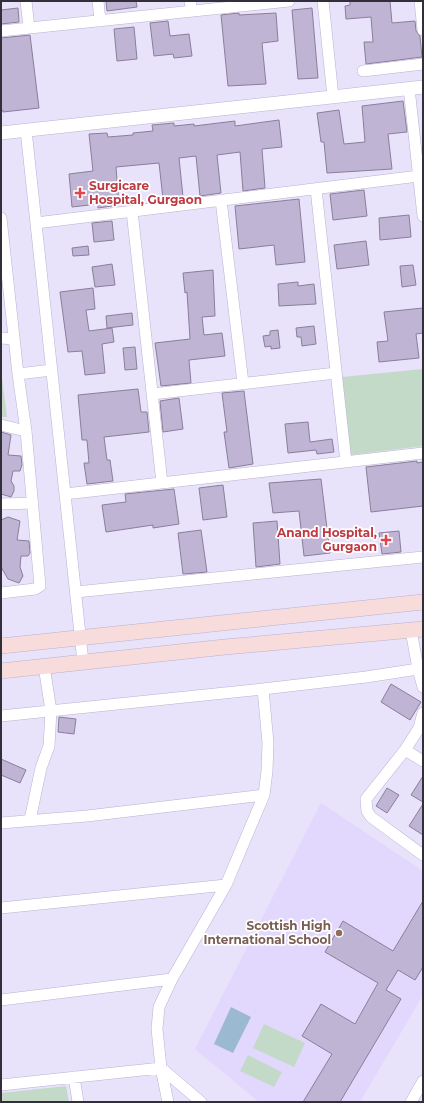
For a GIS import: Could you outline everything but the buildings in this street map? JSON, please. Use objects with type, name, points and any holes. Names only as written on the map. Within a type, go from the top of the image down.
[{"type":"main road","points":[[1,646],[423,602]]},
{"type":"main road","points":[[1,671],[417,629]]},
{"type":"street","points":[[26,1],[29,28]]},
{"type":"street","points":[[98,1],[100,21]]},
{"type":"street","points":[[1,31],[100,21],[191,6],[289,1]]},
{"type":"street","points":[[323,1],[333,97]]},
{"type":"street","points":[[420,1],[423,30]]},
{"type":"street","points":[[363,71],[423,64]]},
{"type":"street","points":[[1,133],[423,87]]},
{"type":"street","points":[[409,88],[423,216]]},
{"type":"street","points":[[26,130],[83,662]]},
{"type":"street","points":[[36,222],[419,176]]},
{"type":"street","points":[[316,188],[346,462]]},
{"type":"street","points":[[221,200],[243,383]]},
{"type":"street","points":[[132,211],[162,483]]},
{"type":"street","points":[[1,218],[3,250],[26,431],[40,586],[35,589],[1,593]]},
{"type":"street","points":[[1,338],[14,339]]},
{"type":"street","points":[[18,374],[52,370]]},
{"type":"street","points":[[152,394],[336,373]]},
{"type":"street","points":[[1,426],[26,431]]},
{"type":"street","points":[[65,494],[423,453]]},
{"type":"street","points":[[1,504],[33,503]]},
{"type":"street","points":[[76,592],[423,557]]},
{"type":"street","points":[[417,629],[418,669],[423,687]]},
{"type":"street","points":[[30,820],[41,768],[49,746],[51,711],[44,666]]},
{"type":"street","points":[[1,716],[263,689],[366,677],[418,669]]},
{"type":"street","points":[[168,1102],[161,1068],[157,1018],[159,1007],[172,979],[226,885],[264,795],[268,743],[263,689]]},
{"type":"street","points":[[423,713],[421,729],[366,799],[367,810],[371,817],[423,855]]},
{"type":"street","points":[[405,750],[423,761]]},
{"type":"street","points":[[1,823],[264,795]]},
{"type":"street","points":[[1,908],[226,885]]},
{"type":"street","points":[[1,1000],[172,979]]},
{"type":"street","points":[[1,1085],[161,1068],[201,1102]]},
{"type":"street","points":[[74,1077],[78,1102]]},
{"type":"street","points":[[411,1102],[423,1081]]},
{"type":"shaded area","name":"Scottish High International School","points":[[321,803],[423,871],[423,995],[360,1102],[259,1102],[195,1049]]},
{"type":"green space","points":[[423,369],[423,446],[351,455],[342,377]]},
{"type":"green space","points":[[1,370],[7,417],[1,417]]},
{"type":"green space","points":[[264,1024],[305,1043],[294,1067],[253,1048]]},
{"type":"green space","points":[[248,1055],[282,1072],[274,1087],[240,1071]]},
{"type":"green space","points":[[66,1086],[69,1102],[1,1102],[1,1093]]},
{"type":"water","points":[[231,1007],[251,1017],[233,1053],[214,1044]]},
{"type":"place","name":"Surgicare Hospital, Gurgaon","points":[[80,193]]},
{"type":"place","name":"Anand Hospital, Gurgaon","points":[[386,540]]},
{"type":"place","name":"Scottish High International School","points":[[339,933]]}]
